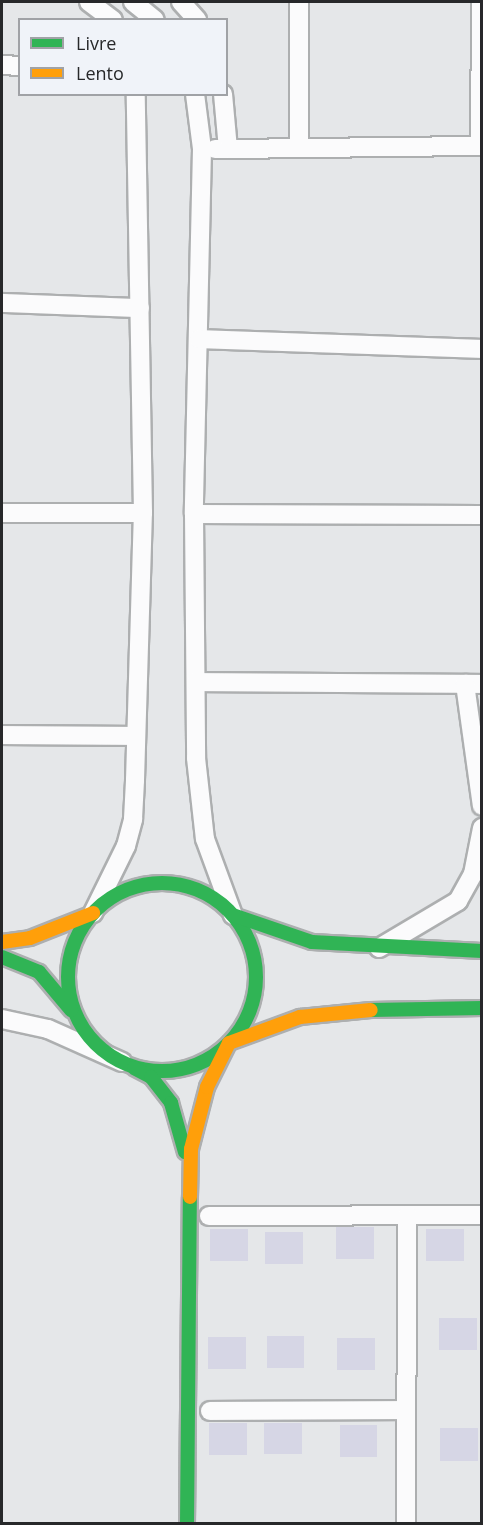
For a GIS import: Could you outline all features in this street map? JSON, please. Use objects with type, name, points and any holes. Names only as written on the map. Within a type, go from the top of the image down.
[{"type":"street","points":[[89,2],[109,18]]},
{"type":"street","points":[[133,2],[153,18]]},
{"type":"street","points":[[181,2],[195,18]]},
{"type":"street","points":[[299,2],[299,147]]},
{"type":"street","points":[[202,148],[481,146],[481,2]]},
{"type":"street","points":[[2,65],[18,66]]},
{"type":"street","points":[[80,1024],[71,1002],[70,954],[79,932],[93,913],[114,875],[133,819],[142,513],[136,96]]},
{"type":"street","points":[[188,1175],[200,1107],[230,1043],[246,1020],[255,994],[256,966],[249,938],[233,915],[206,838],[196,758],[194,514],[202,148],[195,96]]},
{"type":"street","points":[[223,96],[228,149]]},
{"type":"street","points":[[2,303],[140,308]]},
{"type":"street","points":[[199,339],[482,350]]},
{"type":"street","points":[[2,513],[142,513]]},
{"type":"street","points":[[194,514],[482,515]]},
{"type":"street","points":[[196,682],[473,684],[482,806]]},
{"type":"street","points":[[2,735],[134,736]]},
{"type":"street","points":[[379,948],[459,901],[473,874],[482,828]]},
{"type":"street","points":[[2,942],[30,938],[93,913],[113,896],[138,886],[164,883],[198,890],[233,915],[312,942],[379,948],[482,951]]},
{"type":"street","points":[[2,957],[39,972],[98,1046],[122,1062],[150,1070],[178,1069],[214,1055],[230,1043],[268,1026],[310,1015],[385,1008],[482,1008]]},
{"type":"street","points":[[2,1019],[48,1029],[122,1062],[151,1077],[171,1103],[183,1136],[188,1175],[187,1524]]},
{"type":"street","points":[[406,1524],[407,1215]]},
{"type":"street","points":[[209,1216],[482,1215]]},
{"type":"street","points":[[210,1411],[406,1410]]},
{"type":"building","points":[[336,1227],[374,1227],[374,1259],[336,1259]]},
{"type":"building","points":[[210,1229],[248,1229],[248,1261],[210,1261]]},
{"type":"building","points":[[426,1229],[464,1229],[464,1261],[426,1261]]},
{"type":"building","points":[[265,1232],[303,1232],[303,1264],[265,1264]]},
{"type":"building","points":[[439,1318],[477,1318],[477,1350],[439,1350]]},
{"type":"building","points":[[267,1336],[304,1336],[304,1368],[267,1368]]},
{"type":"building","points":[[208,1337],[246,1337],[246,1369],[208,1369]]},
{"type":"building","points":[[337,1338],[375,1338],[375,1370],[337,1370]]},
{"type":"building","points":[[209,1423],[247,1423],[247,1455],[209,1455]]},
{"type":"building","points":[[264,1423],[302,1423],[302,1454],[264,1454]]},
{"type":"building","points":[[340,1425],[377,1425],[377,1457],[340,1457]]},
{"type":"building","points":[[440,1428],[478,1428],[478,1461],[440,1461]]},
{"type":"traffic: fast","points":[[162,883],[198,890],[214,899],[228,911],[240,925],[249,941],[256,977],[249,1013],[240,1029],[228,1043],[214,1055],[198,1064],[162,1071],[126,1064],[110,1055],[96,1043],[84,1029],[75,1013],[68,977],[75,941],[84,925],[96,911],[110,899],[126,890],[162,883]]},
{"type":"traffic: fast","points":[[233,915],[312,942],[482,951]]},
{"type":"traffic: fast","points":[[2,957],[39,972],[71,1010]]},
{"type":"traffic: fast","points":[[371,1010],[482,1008]]},
{"type":"traffic: fast","points":[[134,1068],[151,1077],[171,1103],[185,1152]]},
{"type":"traffic: fast","points":[[187,1524],[190,1197]]},
{"type":"traffic: slow","points":[[2,942],[30,938],[93,913]]},
{"type":"traffic: slow","points":[[190,1197],[191,1149],[207,1087],[229,1043],[300,1017],[371,1010]]}]
